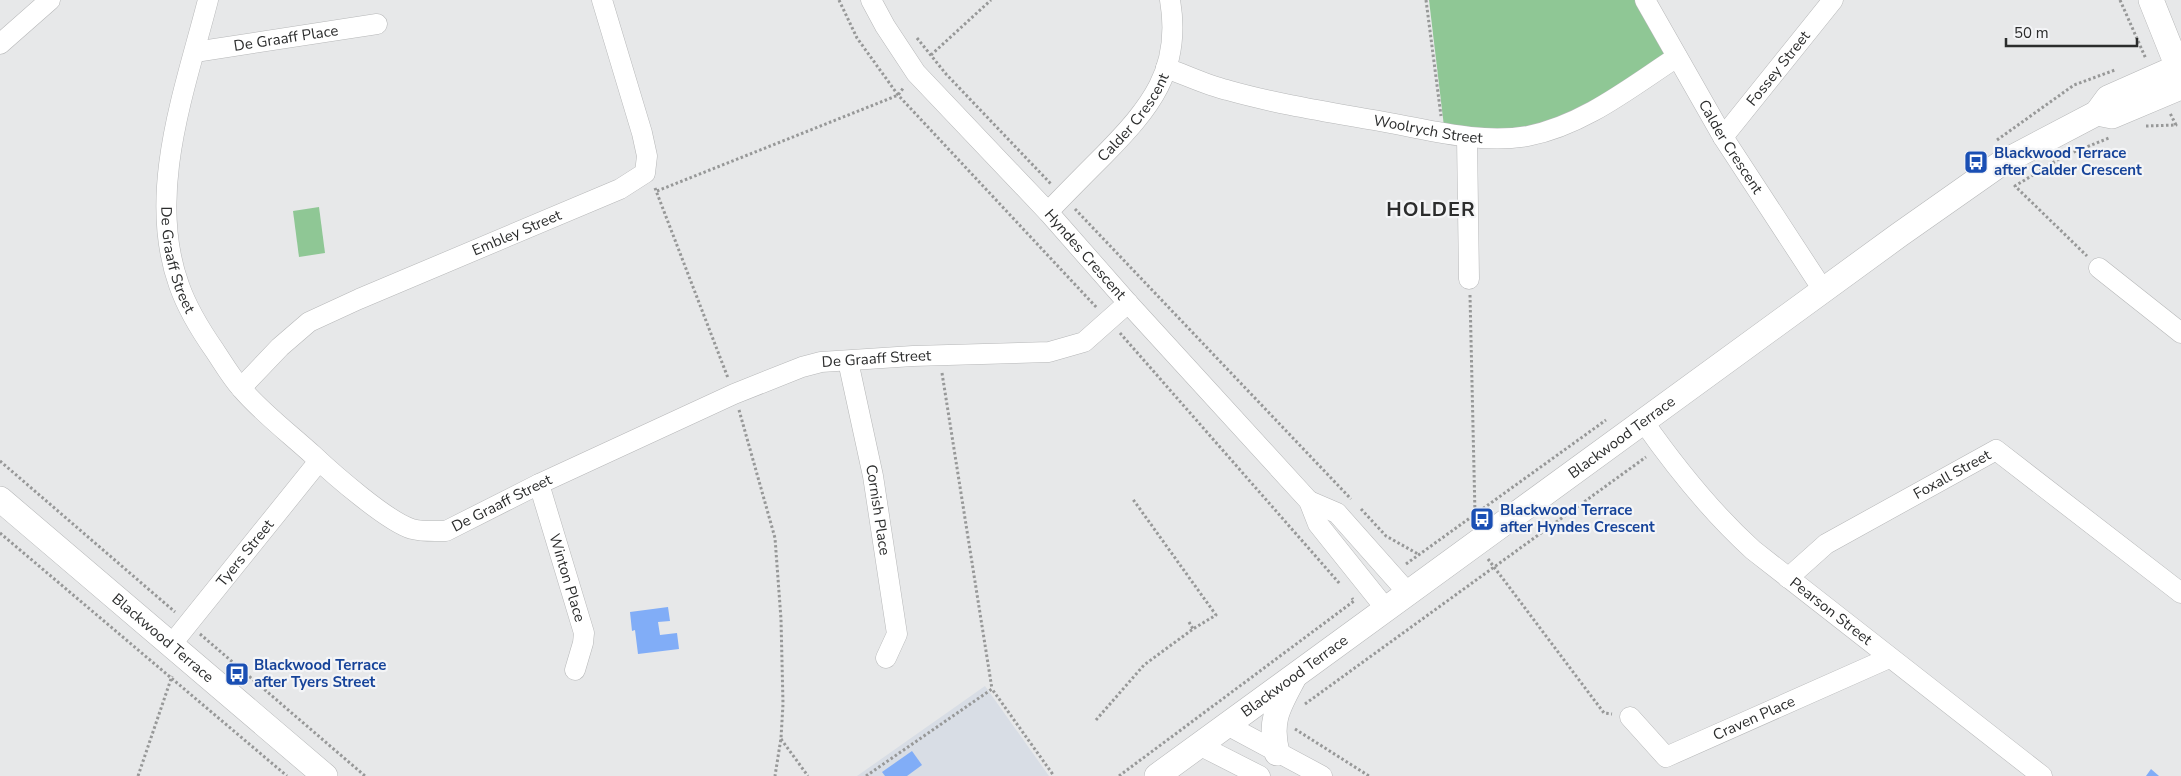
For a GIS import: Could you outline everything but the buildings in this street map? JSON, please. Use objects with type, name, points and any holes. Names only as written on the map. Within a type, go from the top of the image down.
[{"type":"street","points":[[0,44],[50,0]]},
{"type":"street","name":"De Graaff Street","points":[[208,0],[167,173],[166,214],[171,257],[179,286],[202,331],[241,388],[319,461],[394,521],[412,529],[429,532],[446,531],[539,484],[734,394],[802,367],[821,362],[939,355],[1049,352],[1084,342],[1128,303]]},
{"type":"street","name":"Embley Street","points":[[241,388],[280,347],[309,322],[368,295],[620,189],[645,173],[647,156],[642,133],[602,0]]},
{"type":"street","name":"Hyndes Crescent","points":[[872,0],[885,26],[916,73],[1048,212],[1128,303],[1309,501],[1318,524],[1386,609]]},
{"type":"street","name":"Calder Crescent","points":[[1048,212],[1144,112],[1156,92],[1166,68],[1173,29],[1170,0]]},
{"type":"street","name":"Calder Crescent","points":[[1646,0],[1723,136],[1823,290]]},
{"type":"street","name":"Fossey Street","points":[[1723,136],[1833,0]]},
{"type":"street","points":[[2151,0],[2171,80]]},
{"type":"street","name":"De Graaff Place","points":[[195,52],[377,24]]},
{"type":"street","name":"Woolrych Street","points":[[1166,68],[1225,90],[1269,100],[1443,133],[1489,138],[1528,136],[1566,125],[1590,114],[1677,57]]},
{"type":"street","name":"Blackwood Terrace","points":[[1157,776],[1823,290],[2000,164],[2097,114],[2108,98],[2171,80]]},
{"type":"street","points":[[1466,136],[1469,279]]},
{"type":"street","points":[[2099,268],[2181,333]]},
{"type":"street","name":"Cornish Place","points":[[848,361],[873,476],[897,634],[886,658]]},
{"type":"street","name":"Pearson Street","points":[[1643,422],[1712,510],[1753,550],[2042,776]]},
{"type":"street","name":"Foxall Street","points":[[1788,578],[1826,544],[1996,450],[2181,593]]},
{"type":"street","name":"Tyers Street","points":[[171,645],[319,461]]},
{"type":"street","name":"Winton Place","points":[[539,484],[584,632],[583,643],[575,670]]},
{"type":"street","name":"Blackwood Terrace","points":[[0,499],[325,776]]},
{"type":"street","name":"Hyndes Crescent","points":[[1309,501],[1337,512],[1408,593]]},
{"type":"street","name":"Craven Place","points":[[1630,718],[1666,757],[1889,658]]},
{"type":"street","points":[[1277,753],[1273,726],[1278,706],[1295,675]]},
{"type":"street","points":[[1227,725],[1322,776]]},
{"type":"street","points":[[1199,746],[1260,776]]},
{"type":"path","points":[[839,0],[857,38],[898,95],[1109,320],[1342,586]]},
{"type":"path","points":[[991,0],[931,55],[946,74],[1352,500]]},
{"type":"path","points":[[1426,0],[1443,133]]},
{"type":"path","points":[[2120,0],[2171,80],[2176,125],[2139,126]]},
{"type":"path","points":[[775,776],[781,738],[783,704],[781,619],[775,538],[734,394],[657,191],[898,95]]},
{"type":"path","points":[[2099,268],[2016,186],[2064,155],[2114,136]]},
{"type":"path","points":[[939,355],[992,688],[1054,776]]},
{"type":"path","points":[[1299,708],[1661,446]]},
{"type":"path","points":[[1096,720],[1153,658],[1216,615],[1132,498]]},
{"type":"path","points":[[1359,507],[1386,536],[1418,555]]},
{"type":"path","points":[[0,533],[287,776]]},
{"type":"path","points":[[1118,776],[1354,601],[1348,593]]},
{"type":"path","points":[[1189,622],[1193,629]]},
{"type":"path","points":[[138,776],[172,677],[171,645]]},
{"type":"path","points":[[1149,652],[1153,658]]},
{"type":"path","points":[[866,776],[992,688]]},
{"type":"path","points":[[781,738],[808,776]]},
{"type":"shaded area","points":[[985,686],[1049,776],[857,776]]},
{"type":"green space","points":[[1429,0],[1645,0],[1673,58],[1550,136],[1445,135]]},
{"type":"green space","points":[[319,207],[325,253],[299,257],[293,211]]},
{"type":"place","name":"Blackwood Terrace after Calder Crescent","points":[[1976,162]]},
{"type":"place","name":"Blackwood Terrace after Hyndes Crescent","points":[[1482,519]]},
{"type":"place","name":"Blackwood Terrace after Tyers Street","points":[[237,674]]},
{"type":"district","name":"HOLDER","points":[[1431,209]]}]
